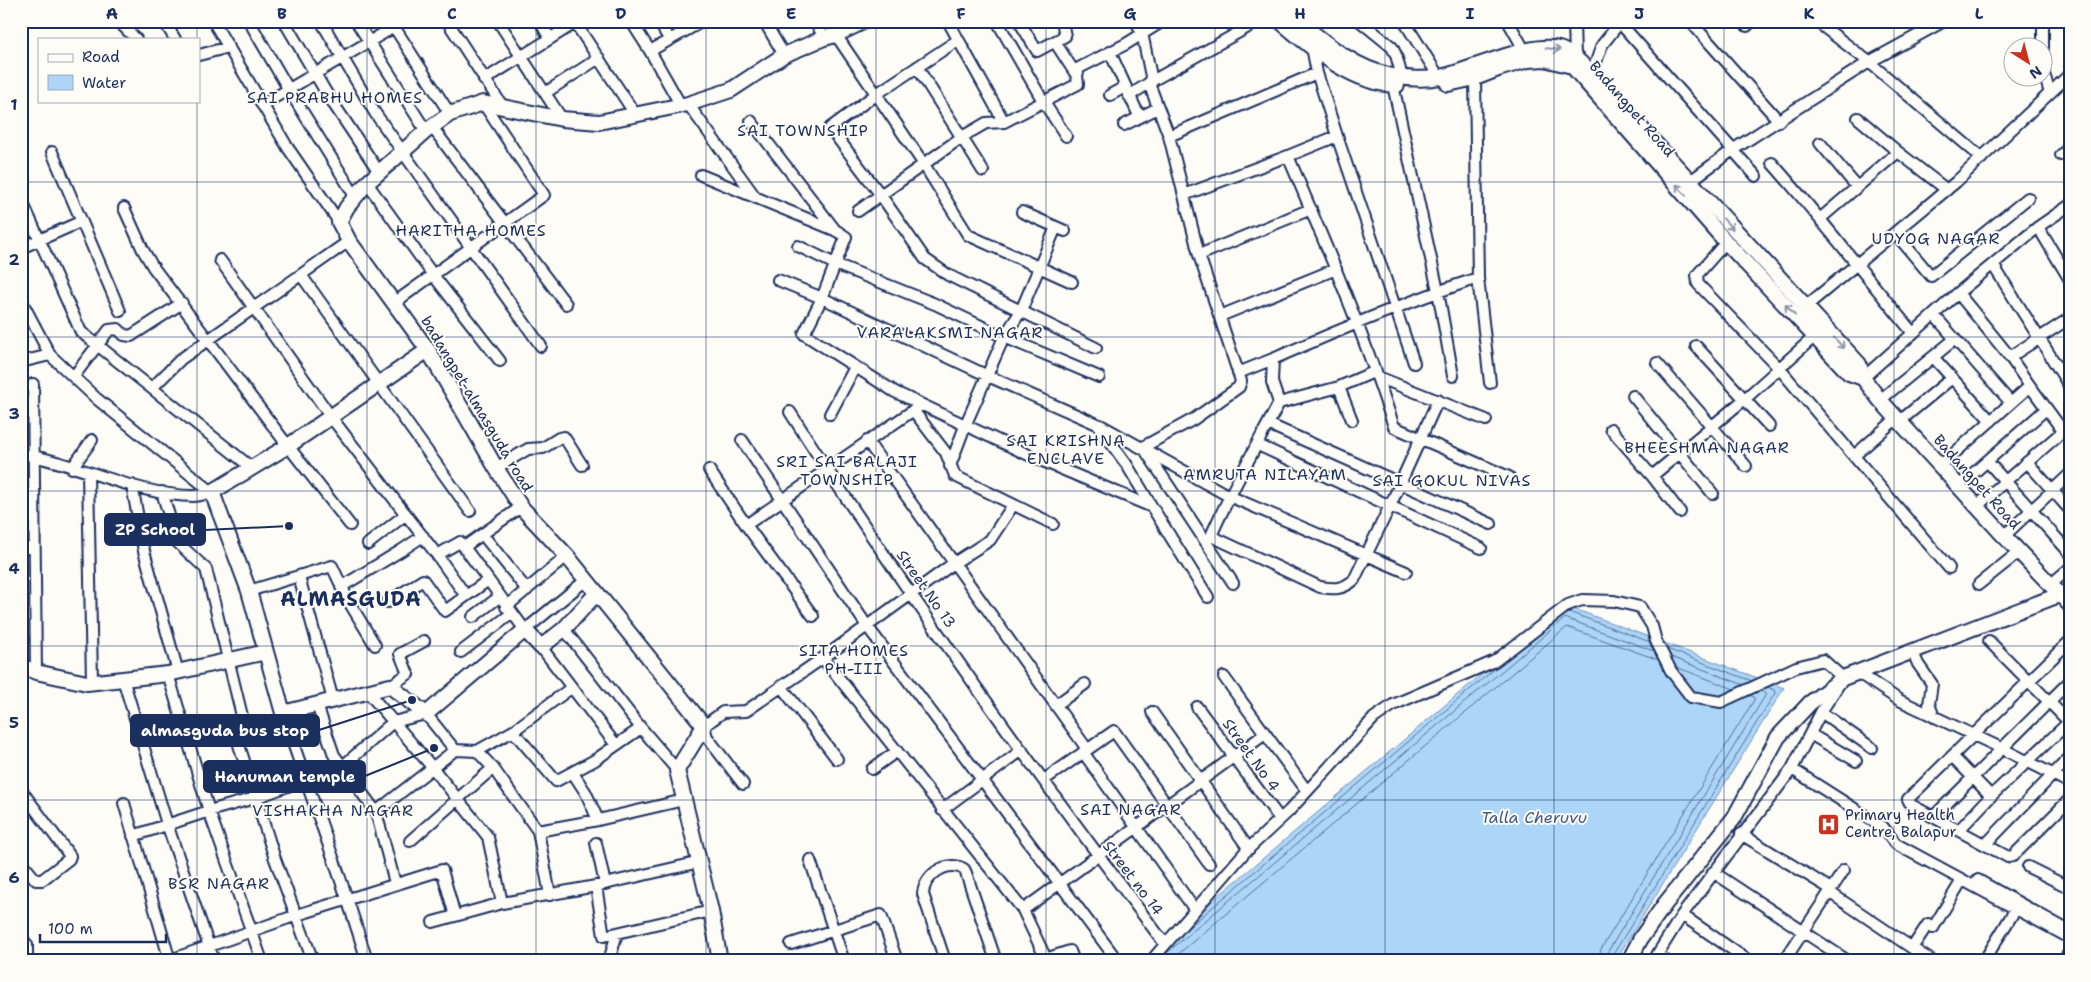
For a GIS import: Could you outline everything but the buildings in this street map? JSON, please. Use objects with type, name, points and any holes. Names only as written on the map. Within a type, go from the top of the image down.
[{"type":"street","points":[[118,21],[135,38]]},
{"type":"street","points":[[164,21],[174,38]]},
{"type":"street","points":[[213,21],[262,106],[315,189],[340,222],[355,196],[367,183],[429,129],[450,114],[483,103],[562,119],[599,122],[684,104],[731,90],[784,55],[865,21]]},
{"type":"street","points":[[248,21],[355,196]]},
{"type":"street","points":[[284,21],[379,172]]},
{"type":"street","points":[[321,21],[375,112],[402,152],[541,346]]},
{"type":"street","points":[[356,21],[429,129],[506,224],[566,304]]},
{"type":"street","points":[[447,21],[503,107]]},
{"type":"street","points":[[498,21],[520,58],[562,119]]},
{"type":"street","points":[[540,21],[550,39]]},
{"type":"street","points":[[630,21],[684,104],[756,198]]},
{"type":"street","points":[[658,21],[670,40]]},
{"type":"street","points":[[650,51],[703,21]]},
{"type":"street","points":[[764,21],[784,55]]},
{"type":"street","points":[[815,21],[830,37],[875,95],[923,164],[968,235],[1072,282]]},
{"type":"street","points":[[948,21],[1004,122]]},
{"type":"street","points":[[997,21],[1043,101],[1066,136]]},
{"type":"street","points":[[1019,21],[1037,51],[1065,36],[1062,21]]},
{"type":"street","points":[[1136,21],[1142,33],[1152,81],[1150,86],[1169,136],[1199,255],[1241,381],[1238,387],[1194,418],[1143,447]]},
{"type":"street","points":[[858,210],[962,137],[986,123],[1004,122],[1078,84],[1079,68],[1163,21]]},
{"type":"street","points":[[1110,95],[1127,92],[1152,81],[1258,21]]},
{"type":"street","name":"Badangpet Road","points":[[1280,21],[1312,47],[1352,74],[1397,81],[1437,86],[1475,78],[1526,55]]},
{"type":"street","name":"Badangpet Road","points":[[1298,21],[1347,59],[1397,81],[1440,77],[1526,55],[1549,47],[1562,50],[1709,212],[1806,308],[1859,364],[1863,378],[1880,400],[2070,606]]},
{"type":"street","points":[[1360,21],[1392,47],[1396,55],[1397,81],[1453,376]]},
{"type":"street","points":[[1404,21],[1440,77]]},
{"type":"street","points":[[1508,21],[1526,55]]},
{"type":"street","points":[[1574,21],[1574,62]]},
{"type":"street","points":[[1690,21],[1778,121]]},
{"type":"street","points":[[1816,21],[1869,62],[1982,158]]},
{"type":"street","points":[[2043,38],[2045,21]]},
{"type":"street","points":[[484,80],[574,22],[600,58],[635,114]]},
{"type":"street","points":[[1589,79],[1602,45],[1620,22],[1756,176]]},
{"type":"street","points":[[1689,182],[1734,149],[1869,62],[1938,23]]},
{"type":"street","points":[[262,106],[343,57],[392,24],[450,114]]},
{"type":"street","points":[[958,40],[875,95],[830,128],[880,194],[925,259],[948,275],[1096,348]]},
{"type":"street","points":[[1055,42],[1077,76]]},
{"type":"street","points":[[200,55],[229,47]]},
{"type":"street","points":[[1312,47],[1317,73],[1337,136],[1414,363]]},
{"type":"street","points":[[1110,52],[1138,116]]},
{"type":"street","points":[[545,93],[600,58]]},
{"type":"street","points":[[917,67],[983,171]]},
{"type":"street","points":[[1169,136],[1317,73]]},
{"type":"street","points":[[1806,308],[1947,190],[2070,74]]},
{"type":"street","points":[[1475,78],[1478,278],[1490,383]]},
{"type":"street","name":"Badangpet Road","points":[[1589,79],[1689,182],[1726,242],[1849,373],[1863,378]]},
{"type":"street","points":[[2048,88],[2050,93]]},
{"type":"street","points":[[394,303],[544,195],[483,103]]},
{"type":"street","points":[[1124,125],[1138,116],[1158,108]]},
{"type":"street","points":[[1858,118],[1947,190]]},
{"type":"street","points":[[751,121],[837,231]]},
{"type":"street","points":[[1184,195],[1337,136]]},
{"type":"street","points":[[1820,143],[1857,186]]},
{"type":"street","points":[[2061,154],[2070,147]]},
{"type":"street","points":[[52,152],[80,222],[120,311]]},
{"type":"street","points":[[1821,218],[1898,152]]},
{"type":"street","points":[[1288,156],[1357,322],[1377,374],[1394,427],[1509,477]]},
{"type":"street","points":[[1772,163],[1821,218],[1857,267],[1913,333]]},
{"type":"street","points":[[701,174],[844,235],[846,240],[822,298],[804,334],[917,407],[1152,507]]},
{"type":"street","points":[[367,183],[433,275],[500,361]]},
{"type":"street","points":[[1896,234],[1931,276],[2028,198]]},
{"type":"street","points":[[21,199],[80,332],[252,468]]},
{"type":"street","points":[[124,208],[142,250],[288,446],[350,525]]},
{"type":"street","points":[[1199,255],[1311,209]]},
{"type":"street","points":[[1863,378],[1958,293],[2038,227],[2068,209]]},
{"type":"street","points":[[950,466],[965,426],[1004,337],[1021,311],[1040,267],[1061,229],[1022,212]]},
{"type":"street","points":[[21,248],[80,222]]},
{"type":"street","name":"badangpet-almasguda road","points":[[340,222],[349,241],[428,350],[496,468],[521,506],[567,556],[704,726]]},
{"type":"street","points":[[2038,227],[2070,280]]},
{"type":"street","points":[[152,388],[168,370],[209,339],[349,241]]},
{"type":"street","points":[[1726,242],[1697,276],[1698,284],[1779,368],[1949,568]]},
{"type":"street","points":[[798,246],[835,264],[935,304],[1004,337],[1099,377]]},
{"type":"street","points":[[220,260],[331,417],[423,536],[466,596]]},
{"type":"street","points":[[1993,265],[2070,387]]},
{"type":"street","points":[[1220,316],[1336,269]]},
{"type":"street","points":[[301,275],[470,512]]},
{"type":"street","points":[[1238,373],[1357,322],[1478,278]]},
{"type":"street","points":[[778,280],[822,298],[988,376],[1097,424],[1143,447],[1229,496],[1406,572]]},
{"type":"street","points":[[1958,293],[2010,357],[2063,431],[1977,506]]},
{"type":"street","points":[[21,300],[50,355],[97,399],[212,492],[249,591],[283,712],[305,780],[348,898],[367,961]]},
{"type":"street","points":[[74,376],[109,330],[118,329],[124,335],[131,336],[182,302]]},
{"type":"street","points":[[1934,315],[2011,403]]},
{"type":"street","points":[[2010,357],[2070,318]]},
{"type":"street","points":[[1652,476],[1746,398],[1815,336]]},
{"type":"street","points":[[1880,400],[1955,339]]},
{"type":"street","points":[[1696,346],[1746,398],[1769,426]]},
{"type":"street","points":[[21,454],[162,492],[195,496],[212,492],[288,446],[428,350]]},
{"type":"street","points":[[21,362],[50,355]]},
{"type":"street","points":[[1934,358],[1990,421]]},
{"type":"street","points":[[1273,359],[1272,382],[1279,403],[1229,496],[1211,536],[1320,587],[1338,589],[1354,580],[1438,400]]},
{"type":"street","points":[[1656,363],[1746,466]]},
{"type":"street","points":[[830,414],[855,367]]},
{"type":"street","points":[[1279,403],[1339,387],[1377,374],[1486,420]]},
{"type":"street","points":[[1854,456],[1952,378]]},
{"type":"street","points":[[33,384],[36,672]]},
{"type":"street","points":[[1941,465],[2030,386]]},
{"type":"street","points":[[1339,387],[1352,420]]},
{"type":"street","points":[[1634,396],[1712,494]]},
{"type":"street","points":[[746,525],[917,407]]},
{"type":"street","points":[[917,407],[946,453],[955,476],[1053,524]]},
{"type":"street","points":[[1959,486],[2046,409]]},
{"type":"street","name":"Street No 13","points":[[790,412],[826,469],[911,594],[1044,780]]},
{"type":"street","points":[[1097,424],[1127,465],[1208,597]]},
{"type":"street","points":[[1268,424],[1491,524]]},
{"type":"street","points":[[1611,429],[1680,512]]},
{"type":"street","points":[[496,468],[528,449],[543,448],[564,437],[582,465]]},
{"type":"street","points":[[72,468],[92,440]]},
{"type":"street","points":[[742,440],[867,626],[1116,960]]},
{"type":"street","points":[[867,441],[1056,705],[1137,828],[1195,910]]},
{"type":"street","points":[[1258,445],[1481,548]]},
{"type":"street","points":[[1143,447],[1233,583]]},
{"type":"street","points":[[1987,461],[2070,553]]},
{"type":"street","points":[[2028,462],[2070,510]]},
{"type":"street","points":[[709,470],[746,525],[813,616]]},
{"type":"street","points":[[88,473],[92,682]]},
{"type":"street","points":[[2004,536],[2070,474]]},
{"type":"street","points":[[132,484],[144,551],[209,811],[262,961]]},
{"type":"street","points":[[162,492],[177,542],[206,569],[243,720]]},
{"type":"street","points":[[677,770],[704,726],[723,712],[746,711],[954,563],[990,540],[1013,505]]},
{"type":"street","points":[[464,547],[521,506]]},
{"type":"street","points":[[368,544],[406,514]]},
{"type":"street","points":[[483,535],[527,590]]},
{"type":"street","points":[[341,587],[423,536]]},
{"type":"street","points":[[437,555],[460,542],[499,598],[524,630],[541,647],[616,745]]},
{"type":"street","points":[[21,548],[34,548]]},
{"type":"street","points":[[1979,584],[2019,552]]},
{"type":"street","points":[[461,652],[509,611],[527,590],[567,556]]},
{"type":"street","points":[[249,591],[332,566],[341,587],[375,645]]},
{"type":"street","points":[[1629,961],[1641,938],[1665,904],[1734,818],[1778,737],[1810,703],[1843,678],[2055,590],[2070,568]]},
{"type":"street","points":[[298,576],[333,700]]},
{"type":"street","points":[[388,602],[423,580],[445,611],[488,581]]},
{"type":"street","points":[[133,836],[255,798],[343,766],[393,722],[426,714],[586,580]]},
{"type":"street","points":[[541,647],[564,629],[596,594]]},
{"type":"street","points":[[473,617],[499,598]]},
{"type":"street","points":[[1151,961],[1249,849],[1307,791],[1374,718],[1393,705],[1495,661],[1568,605],[1582,600],[1614,601],[1640,607],[1652,626],[1656,641],[1671,671],[1691,697],[1721,702],[1796,667],[1823,660],[1843,678]]},
{"type":"street","points":[[564,629],[641,728],[677,770],[700,862],[720,961]]},
{"type":"street","points":[[1959,830],[1991,796],[2069,722],[1989,641]]},
{"type":"street","points":[[2070,641],[1908,799],[1911,805],[2008,857],[2013,856],[2070,798]]},
{"type":"street","points":[[283,712],[390,686],[408,674],[400,654],[424,642]]},
{"type":"street","points":[[1912,650],[1918,664],[1932,684],[1929,704],[1934,717]]},
{"type":"street","points":[[22,667],[36,672],[92,682],[173,673],[266,652]]},
{"type":"street","points":[[823,658],[1023,910],[1044,960],[1070,951],[1074,961]]},
{"type":"street","points":[[1857,672],[1900,700],[2070,783]]},
{"type":"street","points":[[1224,677],[1307,791]]},
{"type":"street","points":[[1659,959],[1682,915],[1741,834],[1792,769],[1821,712],[1843,678]]},
{"type":"street","points":[[123,679],[167,824],[214,961]]},
{"type":"street","points":[[1933,816],[1971,776],[2070,681]]},
{"type":"street","points":[[1056,705],[1086,684]]},
{"type":"street","points":[[390,686],[426,714],[455,750]]},
{"type":"street","points":[[780,686],[837,760]]},
{"type":"street","points":[[376,812],[455,750],[477,751],[513,731],[572,688]]},
{"type":"street","points":[[367,691],[458,798],[488,837],[502,903]]},
{"type":"street","points":[[317,705],[334,755],[376,812],[395,883]]},
{"type":"street","name":"Street No 4","points":[[1197,708],[1280,819]]},
{"type":"street","points":[[1152,712],[1249,849]]},
{"type":"street","points":[[1821,712],[1872,748]]},
{"type":"street","points":[[704,726],[707,737],[743,784]]},
{"type":"street","points":[[513,731],[556,781],[573,773],[641,728]]},
{"type":"street","points":[[1044,780],[1114,731],[1209,864]]},
{"type":"street","points":[[1023,910],[1265,734]]},
{"type":"street","points":[[1810,734],[1856,761]]},
{"type":"street","points":[[240,745],[275,859],[313,961]]},
{"type":"street","points":[[942,810],[1022,750]]},
{"type":"street","points":[[477,751],[493,768],[538,831],[550,895]]},
{"type":"street","points":[[872,769],[897,751]]},
{"type":"street","points":[[1952,756],[1991,796]]},
{"type":"street","points":[[1986,844],[2051,774],[2070,757]]},
{"type":"street","points":[[410,841],[493,768]]},
{"type":"street","points":[[1792,769],[1883,827],[1896,844],[2015,910],[2070,938]]},
{"type":"street","points":[[573,773],[586,793],[598,820]]},
{"type":"street","name":"Street no 14","points":[[1044,780],[1098,856],[1165,944]]},
{"type":"street","points":[[21,790],[70,856],[69,859],[42,880],[36,880],[21,862]]},
{"type":"street","points":[[538,831],[598,820],[684,800]]},
{"type":"street","points":[[124,803],[170,960],[348,898],[442,870],[455,916]]},
{"type":"street","points":[[1741,834],[1830,890],[1932,961]]},
{"type":"street","points":[[596,843],[604,936],[711,911]]},
{"type":"street","points":[[810,860],[844,961]]},
{"type":"street","points":[[432,922],[502,903],[601,885],[700,862]]},
{"type":"street","points":[[945,961],[923,894],[923,888],[936,872],[943,867],[954,865],[964,869],[966,873],[996,961]]},
{"type":"street","points":[[2028,866],[2070,888]]},
{"type":"street","points":[[1784,961],[1844,870]]},
{"type":"street","points":[[1714,872],[1848,961]]},
{"type":"street","points":[[1912,948],[1928,924],[1933,928],[1962,880]]},
{"type":"street","points":[[1978,880],[2070,931]]},
{"type":"street","points":[[1984,961],[2015,910]]},
{"type":"street","points":[[791,944],[881,915],[897,961]]},
{"type":"street","points":[[1682,915],[1749,961]]},
{"type":"street","points":[[609,961],[617,933]]},
{"type":"street","points":[[21,937],[27,945],[27,961]]},
{"type":"street","points":[[2063,961],[2070,952]]},
{"type":"water","name":"Talla Cheruvu","points":[[1564,605],[1784,688],[1615,961],[1141,961]]},
{"type":"place","name":"ZP School","points":[[289,526]]},
{"type":"place","name":"almasguda bus stop","points":[[412,700]]},
{"type":"place","name":"Hanuman temple","points":[[434,748]]},
{"type":"place","name":"Primary Health Centre, Balapur","points":[[1829,824]]},
{"type":"district","name":"SAI PRABHU HOMES","points":[[335,97]]},
{"type":"district","name":"SAI TOWNSHIP","points":[[803,130]]},
{"type":"district","name":"HARITHA HOMES","points":[[471,230]]},
{"type":"district","name":"UDYOG NAGAR","points":[[1936,238]]},
{"type":"district","name":"VARALAKSMI NAGAR","points":[[950,332]]},
{"type":"district","name":"BHEESHMA NAGAR","points":[[1707,447]]},
{"type":"district","name":"SAI KRISHNA ENCLAVE","points":[[1066,449]]},
{"type":"district","name":"SRI SAI BALAJI TOWNSHIP","points":[[847,470]]},
{"type":"district","name":"AMRUTA NILAYAM","points":[[1265,474]]},
{"type":"district","name":"SAI GOKUL NIVAS","points":[[1452,480]]},
{"type":"district","name":"ALMASGUDA","points":[[351,599]]},
{"type":"district","name":"SITA HOMES PH-III","points":[[854,659]]},
{"type":"district","name":"SAI NAGAR","points":[[1131,809]]},
{"type":"district","name":"VISHAKHA NAGAR","points":[[333,810]]},
{"type":"district","name":"BSR NAGAR","points":[[219,883]]}]
